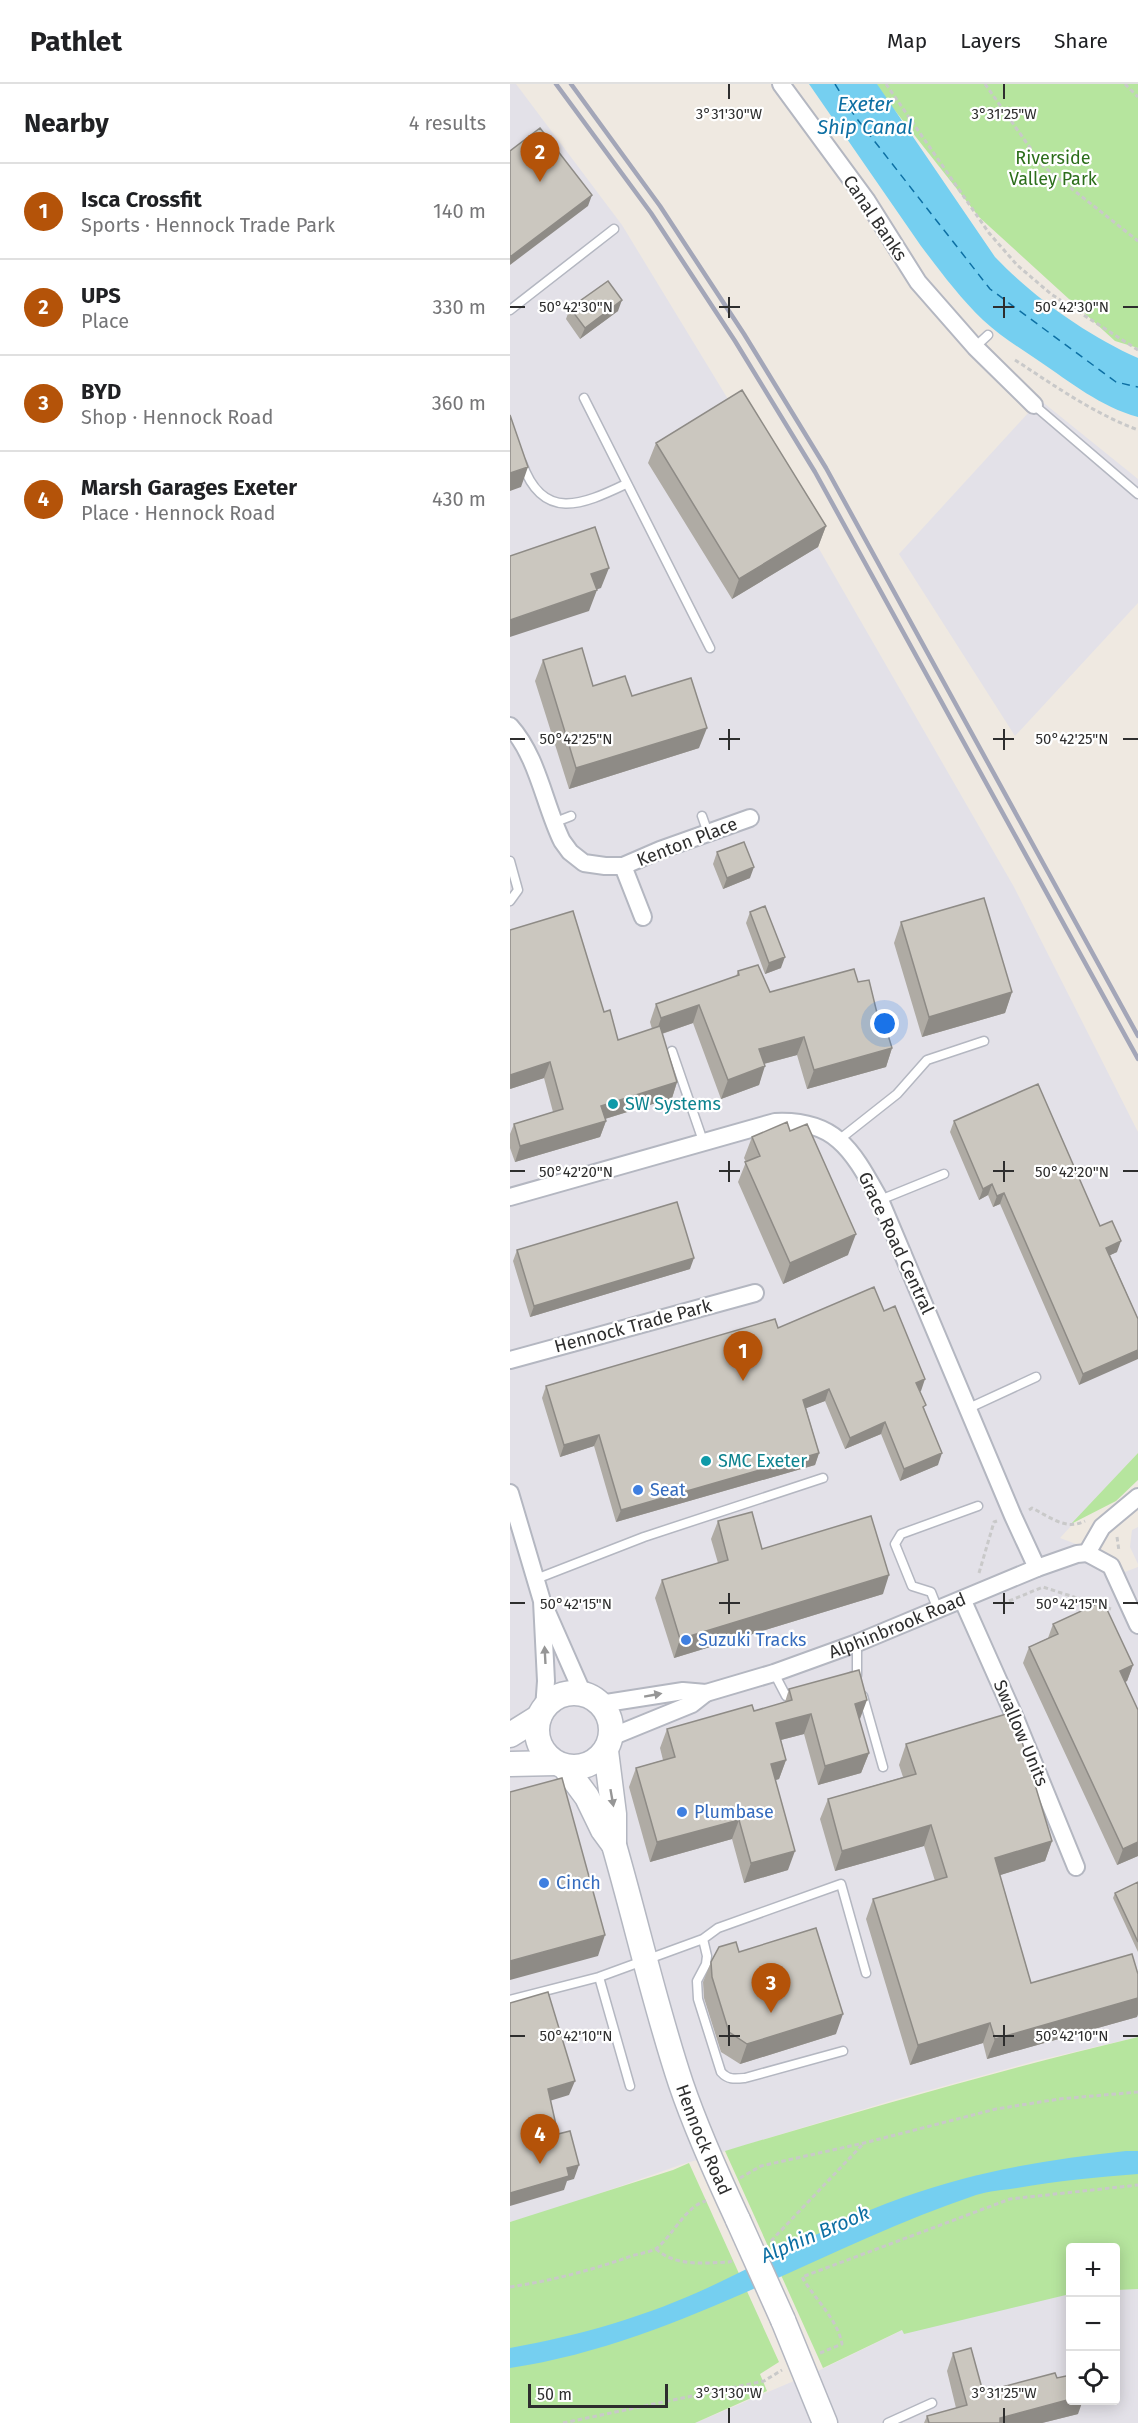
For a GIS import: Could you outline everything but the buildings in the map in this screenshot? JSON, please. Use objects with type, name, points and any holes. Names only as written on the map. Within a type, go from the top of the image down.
[{"type":"main road","points":[[510,1736],[542,1713],[557,1697],[565,1694],[591,1699],[610,1719],[608,1744],[592,1763],[583,1767],[560,1764],[510,1764]]},
{"type":"main road","points":[[542,1713],[538,1738],[541,1748],[560,1764]]},
{"type":"main road","name":"Hennock Road","points":[[608,1744],[615,1814],[614,1845],[644,1960],[681,2084],[705,2151],[788,2332],[825,2423]]},
{"type":"main road","name":"Hennock Road","points":[[560,1764],[587,1797],[603,1830],[614,1845]]},
{"type":"street","name":"Canal Banks","points":[[781,84],[867,201],[918,282],[975,347],[1034,405]]},
{"type":"street","name":"Kenton Place","points":[[510,726],[518,735],[529,756],[562,842],[577,860],[591,865],[623,866],[750,818]]},
{"type":"street","name":"Kenton Place","points":[[623,866],[643,917]]},
{"type":"street","name":"Grace Road Central","points":[[510,1197],[775,1122],[795,1121],[814,1126],[840,1138],[862,1167],[880,1200],[1037,1568]]},
{"type":"street","name":"Hennock Trade Park","points":[[510,1360],[755,1293]]},
{"type":"street","points":[[1136,1621],[1129,1598],[1111,1566],[1087,1553],[1102,1527],[1138,1497]]},
{"type":"street","points":[[511,1501],[542,1601],[591,1699]]},
{"type":"street","name":"Alphinbrook Road","points":[[591,1699],[683,1691],[706,1693],[774,1673],[857,1643],[1037,1568],[1077,1554],[1087,1553]]},
{"type":"street","name":"Swallow Units","points":[[963,1600],[1016,1720],[1076,1867]]},
{"type":"street","points":[[542,1601],[546,1681],[542,1713]]},
{"type":"street","name":"Alphinbrook Road","points":[[608,1744],[692,1704],[706,1693]]},
{"type":"lane","points":[[510,310],[614,229]]},
{"type":"lane","points":[[975,347],[988,335]]},
{"type":"lane","points":[[584,398],[710,648]]},
{"type":"lane","points":[[1034,405],[1138,494]]},
{"type":"lane","points":[[521,459],[528,479],[540,493],[554,502],[568,505],[577,503],[626,484]]},
{"type":"lane","points":[[553,823],[571,816]]},
{"type":"lane","points":[[702,816],[708,833]]},
{"type":"lane","points":[[510,861],[518,890],[510,901]]},
{"type":"lane","points":[[840,1138],[897,1094],[927,1060],[984,1041]]},
{"type":"lane","points":[[672,1050],[703,1141]]},
{"type":"lane","points":[[880,1200],[944,1174]]},
{"type":"lane","points":[[969,1408],[1036,1377]]},
{"type":"lane","points":[[536,1579],[644,1537],[823,1478]]},
{"type":"lane","points":[[938,1610],[931,1592],[912,1586],[895,1544],[901,1534],[978,1506]]},
{"type":"lane","points":[[857,1643],[857,1675],[883,1767]]},
{"type":"lane","points":[[774,1673],[786,1696],[807,1690]]},
{"type":"lane","points":[[837,1681],[857,1675]]},
{"type":"lane","points":[[510,2000],[599,1977],[703,1939],[718,1928],[841,1884],[866,1973]]},
{"type":"lane","points":[[703,1939],[707,1956],[706,1964],[697,1981],[698,1999],[721,2072],[725,2077],[745,2078],[843,2051]]},
{"type":"lane","points":[[599,1977],[630,2086]]},
{"type":"lane","points":[[888,2423],[932,2403]]},
{"type":"path","points":[[886,84],[989,233],[1017,265],[1052,294],[1138,350]]},
{"type":"path","points":[[985,84],[1043,166],[1138,241]]},
{"type":"path","points":[[1125,84],[1138,97]]},
{"type":"path","points":[[1014,359],[1083,405],[1109,419],[1138,430]]},
{"type":"path","points":[[989,1589],[999,1605],[1043,1587],[1136,1621]]},
{"type":"path","points":[[510,2287],[594,2270],[656,2249],[702,2202],[726,2197],[741,2177],[761,2166],[864,2143],[996,2109],[1059,2099],[1138,2092]]},
{"type":"path","points":[[767,2246],[864,2143]]},
{"type":"path","points":[[815,2355],[842,2344],[840,2330],[813,2296],[802,2277],[1010,2199],[1138,2185]]},
{"type":"path","points":[[656,2249],[665,2257],[683,2262],[729,2262],[739,2258]]},
{"type":"path","points":[[563,2423],[764,2381],[786,2367]]},
{"type":"shaded area","points":[[510,84],[516,84],[622,225],[818,547],[1014,887],[1138,1132],[1138,1453],[1060,1538],[1116,1559],[1125,1572],[1138,1567],[1138,2037],[1035,2061],[897,2099],[680,2165],[556,2209],[510,2222]]},
{"type":"shaded area","points":[[1040,400],[1138,479],[1138,603],[1015,736],[899,554]]},
{"type":"shaded area","points":[[1138,1527],[1138,1564],[1130,1547],[1132,1530]]},
{"type":"shaded area","points":[[1120,2277],[1138,2277],[1138,2423],[695,2423],[820,2370],[952,2306],[1066,2283],[1066,2405],[1120,2405]]},
{"type":"green space","name":"Riverside Valley Park","points":[[874,84],[1138,84],[1138,348],[1115,341],[979,217]]},
{"type":"green space","points":[[1138,1453],[1138,1480],[1116,1501],[1071,1524]]},
{"type":"green space","points":[[1138,2037],[1138,2289],[1120,2290],[1120,2243],[1066,2243],[1066,2295],[904,2334],[902,2330],[823,2368],[725,2151],[1034,2063]]},
{"type":"green space","points":[[689,2163],[779,2362],[760,2374],[767,2391],[695,2423],[510,2423],[510,2222]]},
{"type":"water","name":"Exeter Ship Canal","points":[[809,84],[877,84],[995,257],[1026,287],[1062,314],[1100,339],[1138,358],[1138,417],[1111,407],[1086,393],[1003,337],[975,312],[921,246]]},
{"type":"water","points":[[1138,2151],[1138,2174],[1062,2181],[976,2195],[860,2241],[746,2292],[631,2338],[571,2356],[510,2368],[510,2348],[591,2330],[671,2304],[835,2226],[904,2197],[958,2180],[1014,2167]]},
{"type":"ferry route","points":[[835,84],[854,115],[990,289],[1116,382],[1138,387]]},
{"type":"railway","points":[[556,84],[651,213],[735,341],[815,472],[1138,1059]]},
{"type":"railway","points":[[571,84],[660,206],[744,334],[826,468],[1138,1036]]},
{"type":"place","name":"UPS","points":[[540,182]]},
{"type":"place","name":"SW Systems","points":[[613,1104]]},
{"type":"place","name":"Isca Crossfit","points":[[743,1381]]},
{"type":"place","name":"SMC Exeter","points":[[706,1461]]},
{"type":"place","name":"Seat","points":[[638,1490]]},
{"type":"place","name":"Suzuki Tracks","points":[[686,1640]]},
{"type":"place","name":"Plumbase","points":[[682,1812]]},
{"type":"place","name":"Cinch","points":[[544,1883]]},
{"type":"place","name":"BYD","points":[[771,2013]]},
{"type":"place","name":"Marsh Garages Exeter","points":[[540,2164]]},
{"type":"water label","name":"Alphin Brook","points":[[815,2234]]}]
